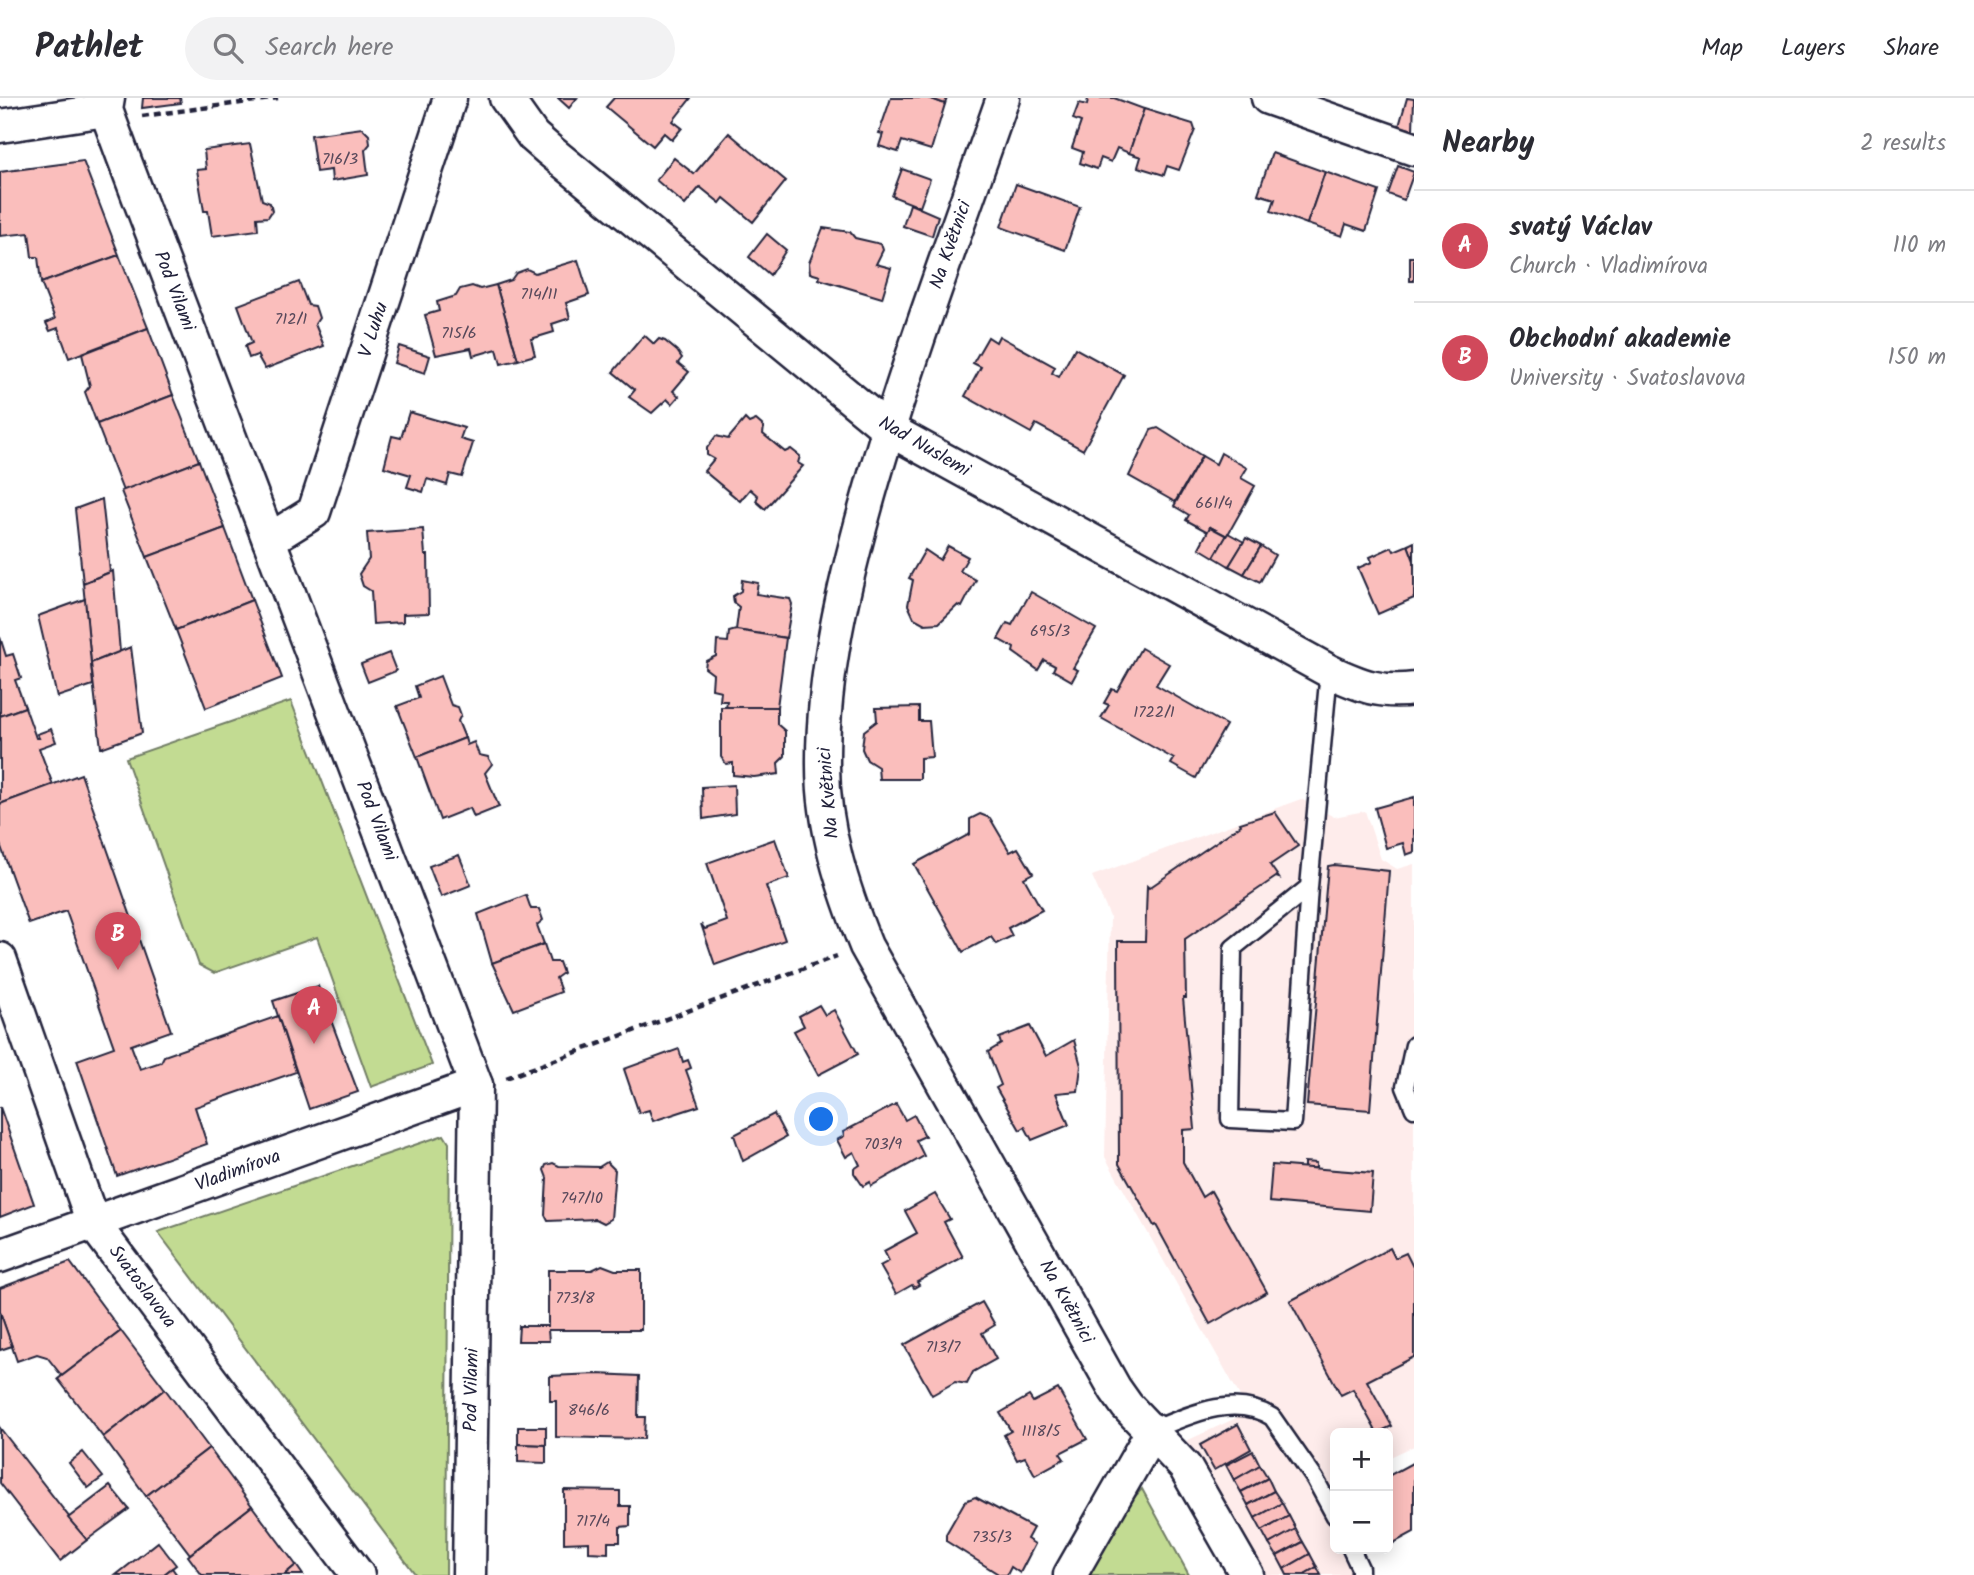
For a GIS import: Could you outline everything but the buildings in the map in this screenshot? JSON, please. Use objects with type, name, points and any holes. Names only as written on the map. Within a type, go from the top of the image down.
[{"type":"street","name":"V Luhu","points":[[269,540],[314,512],[450,98]]},
{"type":"street","name":"Nad Nuslemi","points":[[506,98],[533,136],[549,150],[888,429],[1329,671],[1368,689],[1387,692],[1414,689]]},
{"type":"street","name":"Na Květnici","points":[[1003,98],[888,429],[847,573],[826,687],[822,768],[830,830],[845,895],[866,946],[1115,1390],[1185,1467],[1247,1575]]},
{"type":"street","points":[[1268,98],[1414,149]]},
{"type":"street","name":"Pod Vilami","points":[[107,104],[269,540],[488,1083],[469,1575]]},
{"type":"street","points":[[0,126],[107,104]]},
{"type":"street","name":"Svatoslavova","points":[[0,959],[93,1223],[358,1575]]},
{"type":"street","name":"Vladimírova","points":[[0,1256],[488,1083]]},
{"type":"street","points":[[1070,1575],[1153,1430]]},
{"type":"lane","points":[[1309,887],[1233,948],[1230,1119],[1293,1122],[1309,887],[1329,671]]},
{"type":"lane","points":[[1414,1045],[1405,1087],[1414,1109]]},
{"type":"lane","points":[[1153,1430],[1220,1407],[1244,1407],[1265,1413],[1272,1417],[1315,1479],[1330,1507]]},
{"type":"lane","points":[[1353,1554],[1360,1568],[1360,1575]]},
{"type":"path","points":[[141,116],[278,98]]},
{"type":"path","points":[[488,1083],[839,956]]},
{"type":"shaded area","points":[[1301,799],[1334,817],[1365,811],[1381,859],[1397,869],[1414,864],[1414,1446],[1393,1456],[1393,1428],[1330,1428],[1330,1486],[1313,1495],[1330,1524],[1330,1554],[1349,1554],[1363,1575],[1261,1575],[1184,1442],[1249,1412],[1105,1157],[1110,917],[1092,876]]},
{"type":"green space","points":[[291,701],[432,1065],[371,1087],[317,937],[214,973],[199,965],[126,758]]},
{"type":"green space","points":[[444,1135],[449,1143],[446,1575],[416,1575],[158,1232]]},
{"type":"green space","points":[[1142,1489],[1189,1575],[1084,1575],[1117,1515]]},
{"type":"place","name":"Obchodní akademie","points":[[118,970]]},
{"type":"place","name":"svatý Václav","points":[[314,1044]]}]
